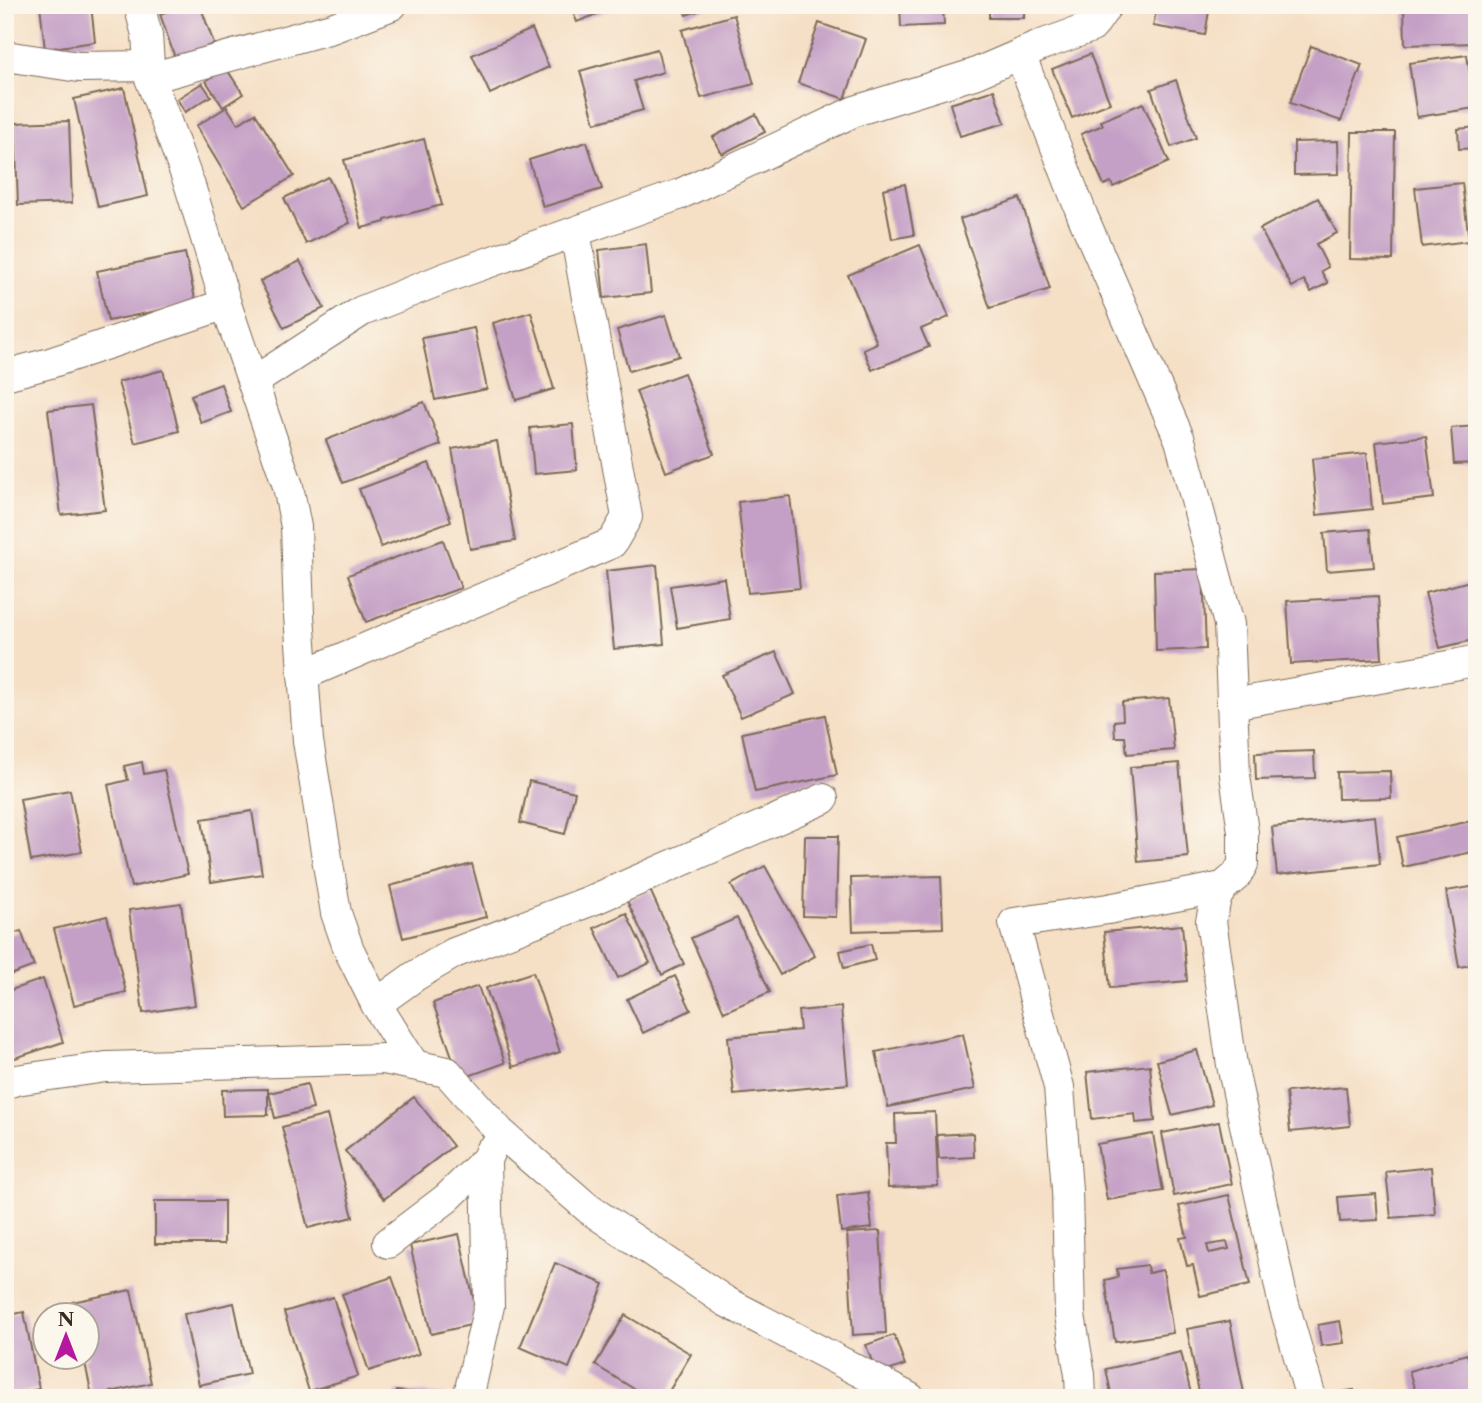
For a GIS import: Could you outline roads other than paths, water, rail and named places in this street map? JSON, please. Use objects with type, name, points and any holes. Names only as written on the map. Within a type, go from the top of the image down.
[{"type":"street","points":[[139,5],[147,35],[150,72],[288,486],[296,527],[308,741],[336,913],[349,950],[380,1010],[414,1065]]},
{"type":"street","points":[[5,56],[79,67],[150,72],[332,28],[392,5]]},
{"type":"street","points":[[253,382],[362,312],[445,278],[678,195],[855,111],[974,74],[1093,27],[1105,6]]},
{"type":"street","points":[[1020,54],[1083,216],[1180,440],[1229,624],[1235,775],[1243,832],[1243,863],[1237,876],[1223,887],[1216,898],[1211,921],[1232,1065],[1283,1301],[1311,1398]]},
{"type":"street","points":[[303,675],[612,543],[627,517],[575,232]]},
{"type":"street","points":[[5,375],[50,363],[226,304]]},
{"type":"street","points":[[1232,704],[1477,660]]},
{"type":"street","points":[[380,1010],[415,976],[454,954],[595,899],[823,799]]},
{"type":"street","points":[[1081,1398],[1070,1315],[1067,1190],[1059,1087],[1014,923],[1108,909],[1223,887]]},
{"type":"street","points":[[380,1010],[384,1059]]},
{"type":"street","points":[[9,1079],[106,1067],[384,1059],[447,1072],[500,1132],[589,1209],[725,1301],[873,1388],[910,1398]]},
{"type":"street","points":[[388,1244],[447,1198],[486,1160],[500,1132]]},
{"type":"street","points":[[468,1398],[489,1306],[486,1160]]}]
